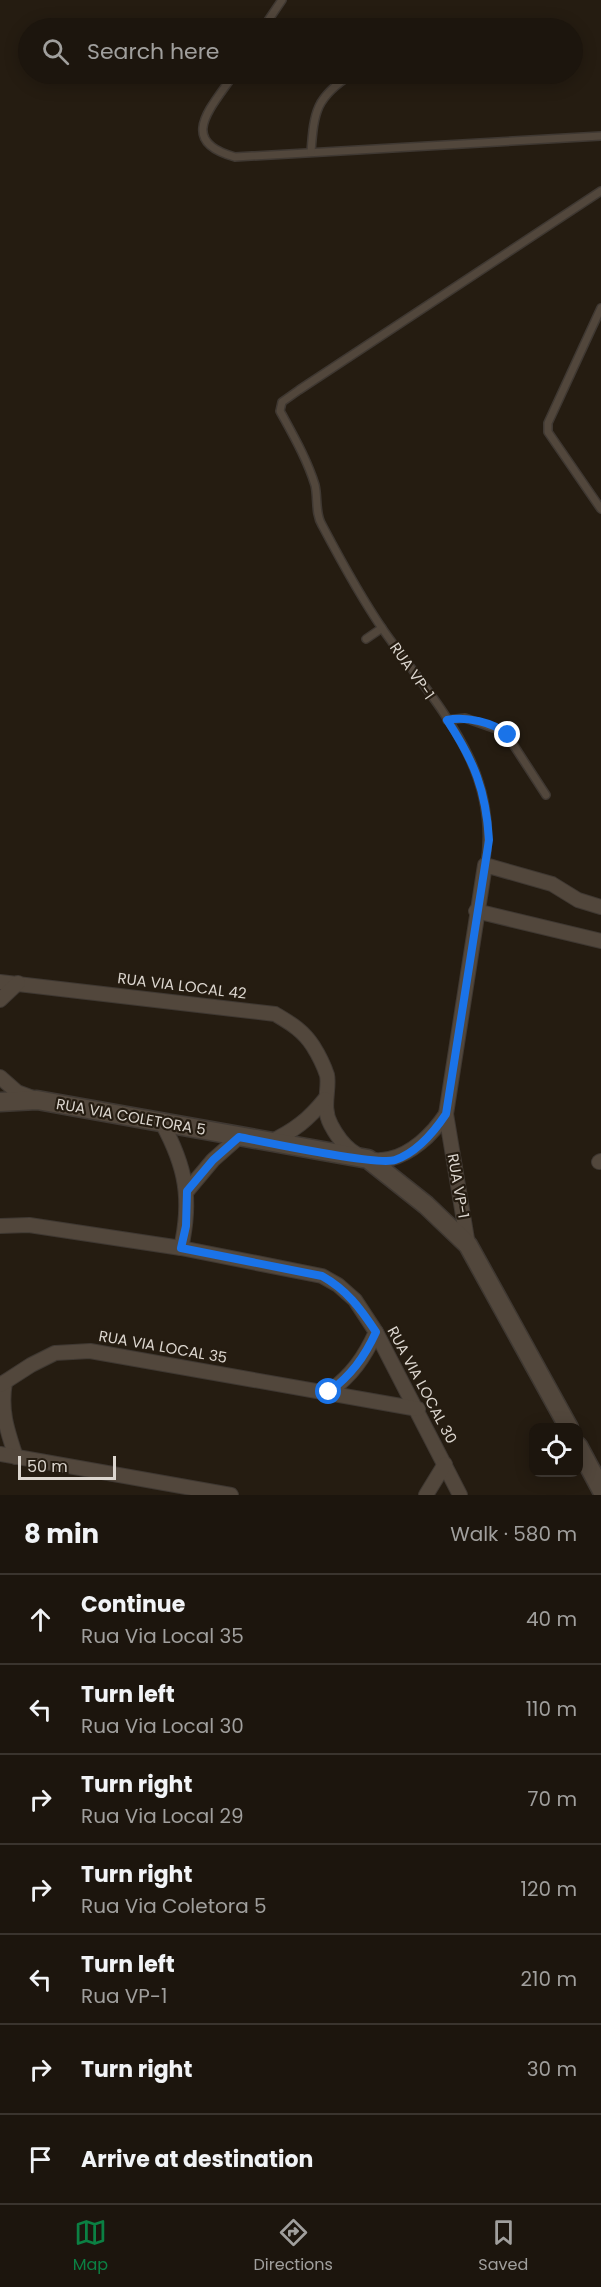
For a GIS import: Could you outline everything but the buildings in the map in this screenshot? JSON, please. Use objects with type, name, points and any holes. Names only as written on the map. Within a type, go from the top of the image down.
[{"type":"street","points":[[485,865],[552,884],[578,900],[601,907]]},
{"type":"street","name":"RUA VP-1","points":[[485,865],[446,1114],[468,1245],[566,1423]]},
{"type":"street","points":[[476,911],[601,941]]},
{"type":"street","name":"RUA VIA LOCAL 42","points":[[0,982],[274,1014],[297,1026],[314,1046],[327,1077],[325,1098]]},
{"type":"street","points":[[0,1000],[18,983]]},
{"type":"street","points":[[0,1077],[17,1092],[37,1100]]},
{"type":"street","points":[[270,1142],[294,1131],[312,1115],[325,1098]]},
{"type":"street","points":[[325,1098],[330,1124],[346,1145],[368,1159]]},
{"type":"street","name":"RUA VIA COLETORA 5","points":[[0,1102],[37,1100],[368,1159],[394,1160],[418,1147],[435,1130],[446,1114]]},
{"type":"street","points":[[162,1123],[178,1153],[187,1191],[186,1226],[181,1248]]},
{"type":"street","points":[[187,1191],[213,1160],[239,1137]]},
{"type":"street","name":"RUA VIA COLETORA 5","points":[[368,1159],[426,1205],[468,1245]]},
{"type":"street","name":"RUA VIA LOCAL 30","points":[[0,1226],[29,1225],[181,1248],[322,1276],[338,1285],[355,1300],[376,1332],[418,1409],[460,1495]]},
{"type":"street","points":[[329,1392],[349,1377],[365,1355],[376,1332]]},
{"type":"street","name":"RUA VIA LOCAL 35","points":[[3,1384],[56,1353],[90,1351],[418,1409]]},
{"type":"street","points":[[3,1384],[1,1401],[6,1429],[16,1457]]},
{"type":"street","points":[[0,1454],[231,1495]]},
{"type":"street","points":[[583,1454],[601,1489]]},
{"type":"street","points":[[426,1495],[445,1464]]},
{"type":"lane","points":[[270,18],[282,0]]},
{"type":"lane","points":[[227,84],[206,117],[202,133],[205,143],[214,151],[234,157],[601,136]]},
{"type":"lane","points":[[310,152],[314,117],[329,88],[336,84]]},
{"type":"lane","name":"RUA VP-1","points":[[485,865],[489,840],[487,804],[476,768],[447,720],[382,628],[320,522],[315,487],[304,455],[280,411],[282,402],[601,191]]},
{"type":"lane","points":[[601,308],[548,423],[549,432],[601,509]]},
{"type":"lane","points":[[366,639],[382,628]]},
{"type":"lane","points":[[447,720],[465,718],[504,732],[546,795]]},
{"type":"route","points":[[329,1392],[349,1377],[365,1355],[376,1332],[355,1300],[338,1285],[322,1276],[181,1248],[186,1226],[187,1191],[213,1160],[239,1137],[368,1159],[394,1160],[418,1147],[435,1130],[446,1114],[476,911],[489,840],[487,804],[476,768],[447,720],[465,718],[500,729],[508,735]]}]
